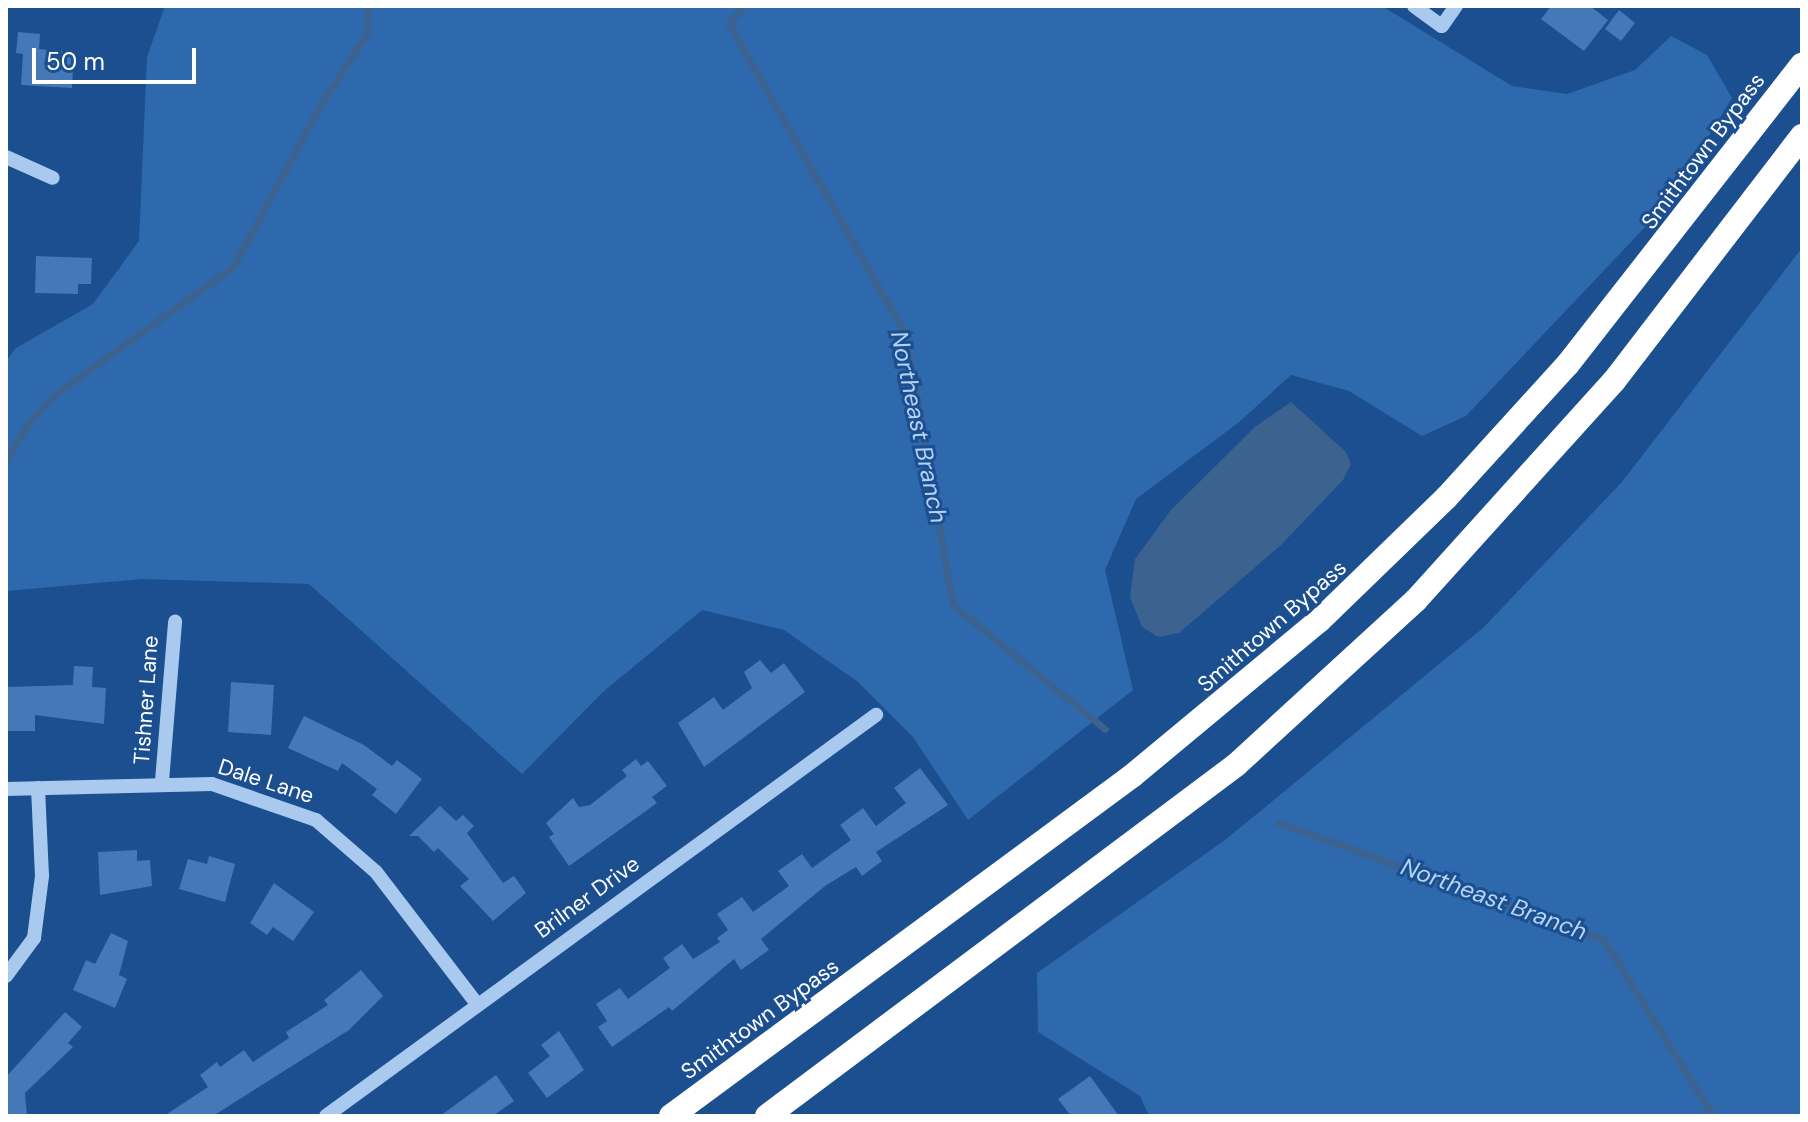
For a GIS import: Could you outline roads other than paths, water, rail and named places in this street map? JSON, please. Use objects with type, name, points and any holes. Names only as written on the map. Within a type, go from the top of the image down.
[{"type":"highway","name":"Smithtown Bypass","points":[[671,1116],[1132,776],[1341,601],[1446,498],[1568,364],[1802,64]]},
{"type":"highway","points":[[767,1116],[1114,859],[1236,765],[1329,683],[1416,600],[1535,474],[1651,335],[1802,136]]},
{"type":"street","points":[[1414,6],[1442,26],[1456,6]]},
{"type":"street","points":[[6,157],[53,178]]},
{"type":"street","name":"Tishner Lane","points":[[162,781],[175,622]]},
{"type":"street","name":"Brilner Drive","points":[[326,1116],[876,715]]},
{"type":"street","name":"Dale Lane","points":[[6,789],[162,781],[212,784],[316,820],[376,872],[477,1004]]},
{"type":"street","points":[[6,976],[34,938],[42,876],[38,788]]},
{"type":"waterway","points":[[6,461],[29,422],[54,395],[233,267],[319,107],[367,33],[368,6]]},
{"type":"waterway","name":"Northeast Branch","points":[[743,6],[729,24],[905,334],[953,605],[1105,729]]},
{"type":"waterway","name":"Northeast Branch","points":[[1279,823],[1603,939],[1713,1116]]}]
